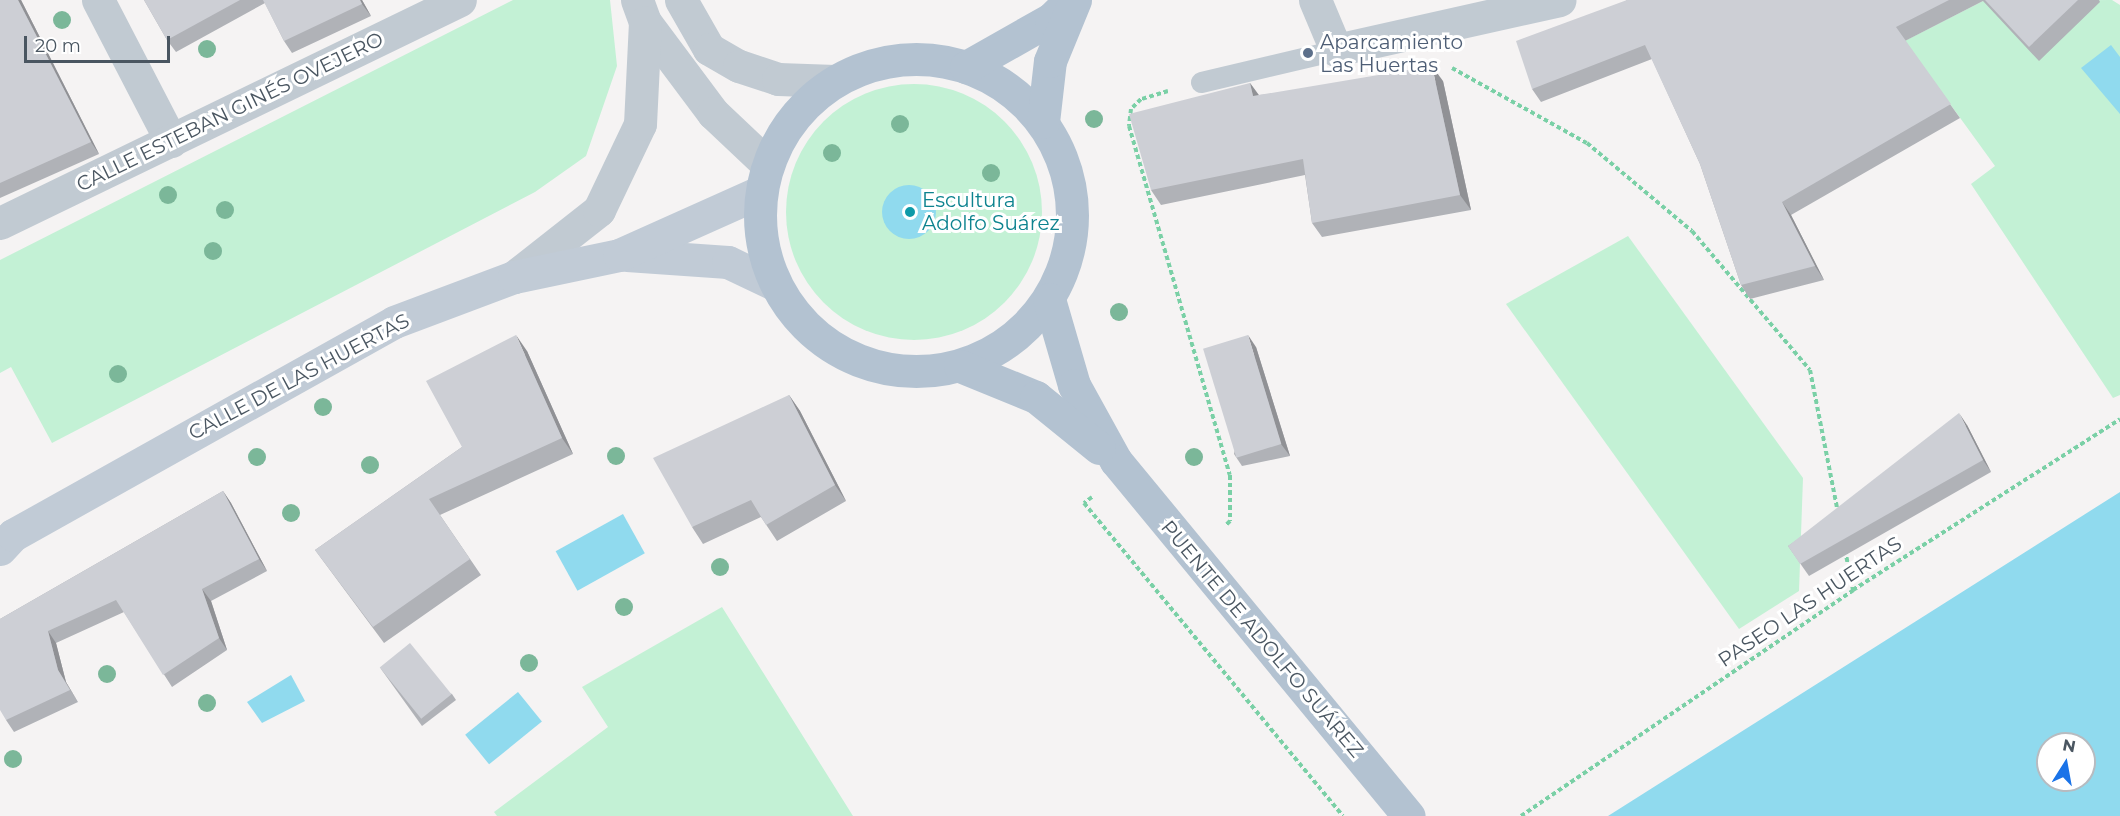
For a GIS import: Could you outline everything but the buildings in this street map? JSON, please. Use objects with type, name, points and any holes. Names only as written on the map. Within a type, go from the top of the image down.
[{"type":"main road","points":[[966,67],[1051,19],[1073,0]]},
{"type":"main road","points":[[1043,122],[1050,61],[1073,0]]},
{"type":"main road","points":[[922,58],[966,67],[1009,88],[1043,122],[1065,163],[1074,210],[1069,256],[1049,299],[1026,328],[995,351],[960,366],[916,372],[863,362],[833,348],[799,320],[774,284],[760,239],[764,178],[783,131],[835,81],[876,63],[922,58]]},
{"type":"main road","points":[[619,255],[764,178]]},
{"type":"main road","points":[[619,255],[728,262],[774,284]]},
{"type":"main road","name":"CALLE DE LAS HUERTAS","points":[[4,543],[394,322],[514,277],[619,255]]},
{"type":"main road","points":[[1049,299],[1074,386],[1120,467]]},
{"type":"main road","points":[[960,366],[1036,397],[1120,467]]},
{"type":"main road","name":"PUENTE DE ADOLFO SUÁREZ","points":[[1120,467],[1409,816]]},
{"type":"street","points":[[98,0],[171,141]]},
{"type":"street","name":"CALLE ESTEBAN GINÉS OVEJERO","points":[[0,223],[460,0]]},
{"type":"street","points":[[681,0],[709,49],[740,66],[778,79],[835,81]]},
{"type":"street","points":[[1315,0],[1336,50],[1559,0]]},
{"type":"street","points":[[641,11],[713,113],[764,178]]},
{"type":"street","points":[[514,277],[599,210],[640,124],[641,11]]},
{"type":"lane","points":[[1201,82],[1336,50]]},
{"type":"path","points":[[1395,37],[1587,143],[1692,231],[1810,370],[1840,523]]},
{"type":"path","points":[[1201,82],[1141,99],[1131,109],[1129,126],[1230,475],[1230,521],[1222,529]]},
{"type":"path","name":"PASEO LAS HUERTAS","points":[[1521,816],[1853,590],[2120,419]]},
{"type":"path","points":[[1120,467],[1084,503],[1343,816]]},
{"type":"path","points":[[1844,545],[1853,590]]},
{"type":"path","points":[[1156,590],[1164,582]]},
{"type":"green space","points":[[513,0],[610,0],[617,66],[586,156],[535,192],[52,443],[11,367],[0,373],[0,260]]},
{"type":"green space","points":[[2112,0],[2120,5],[2120,395],[2113,398],[1971,184],[1995,166],[1937,86],[1881,53],[1983,1]]},
{"type":"green space","points":[[901,84],[927,84],[963,93],[985,105],[1005,121],[1021,141],[1033,163],[1040,187],[1042,212],[1040,237],[1033,261],[1021,283],[1005,303],[985,319],[963,331],[927,340],[901,340],[865,331],[843,319],[823,303],[807,283],[795,261],[786,225],[786,199],[795,163],[807,141],[823,121],[843,105],[865,93]]},
{"type":"green space","points":[[1628,236],[1803,478],[1799,591],[1739,629],[1506,304]]},
{"type":"green space","points":[[722,607],[853,816],[497,816],[494,812],[608,727],[582,687]]},
{"type":"water","points":[[2111,45],[2120,57],[2120,114],[2081,68]]},
{"type":"water","points":[[909,185],[919,187],[928,193],[934,202],[936,212],[934,222],[928,231],[919,237],[909,239],[899,237],[890,231],[884,222],[882,212],[884,202],[890,193],[899,187]]},
{"type":"water","points":[[2120,492],[2120,816],[1608,816]]},
{"type":"water","points":[[623,514],[645,553],[577,591],[556,551]]},
{"type":"water","points":[[291,675],[305,701],[262,723],[247,702]]},
{"type":"water","points":[[518,692],[542,722],[489,764],[465,735]]},
{"type":"place","name":"Aparcamiento Las Huertas","points":[[1308,53]]},
{"type":"place","name":"Escultura Adolfo Suárez","points":[[910,212]]}]
